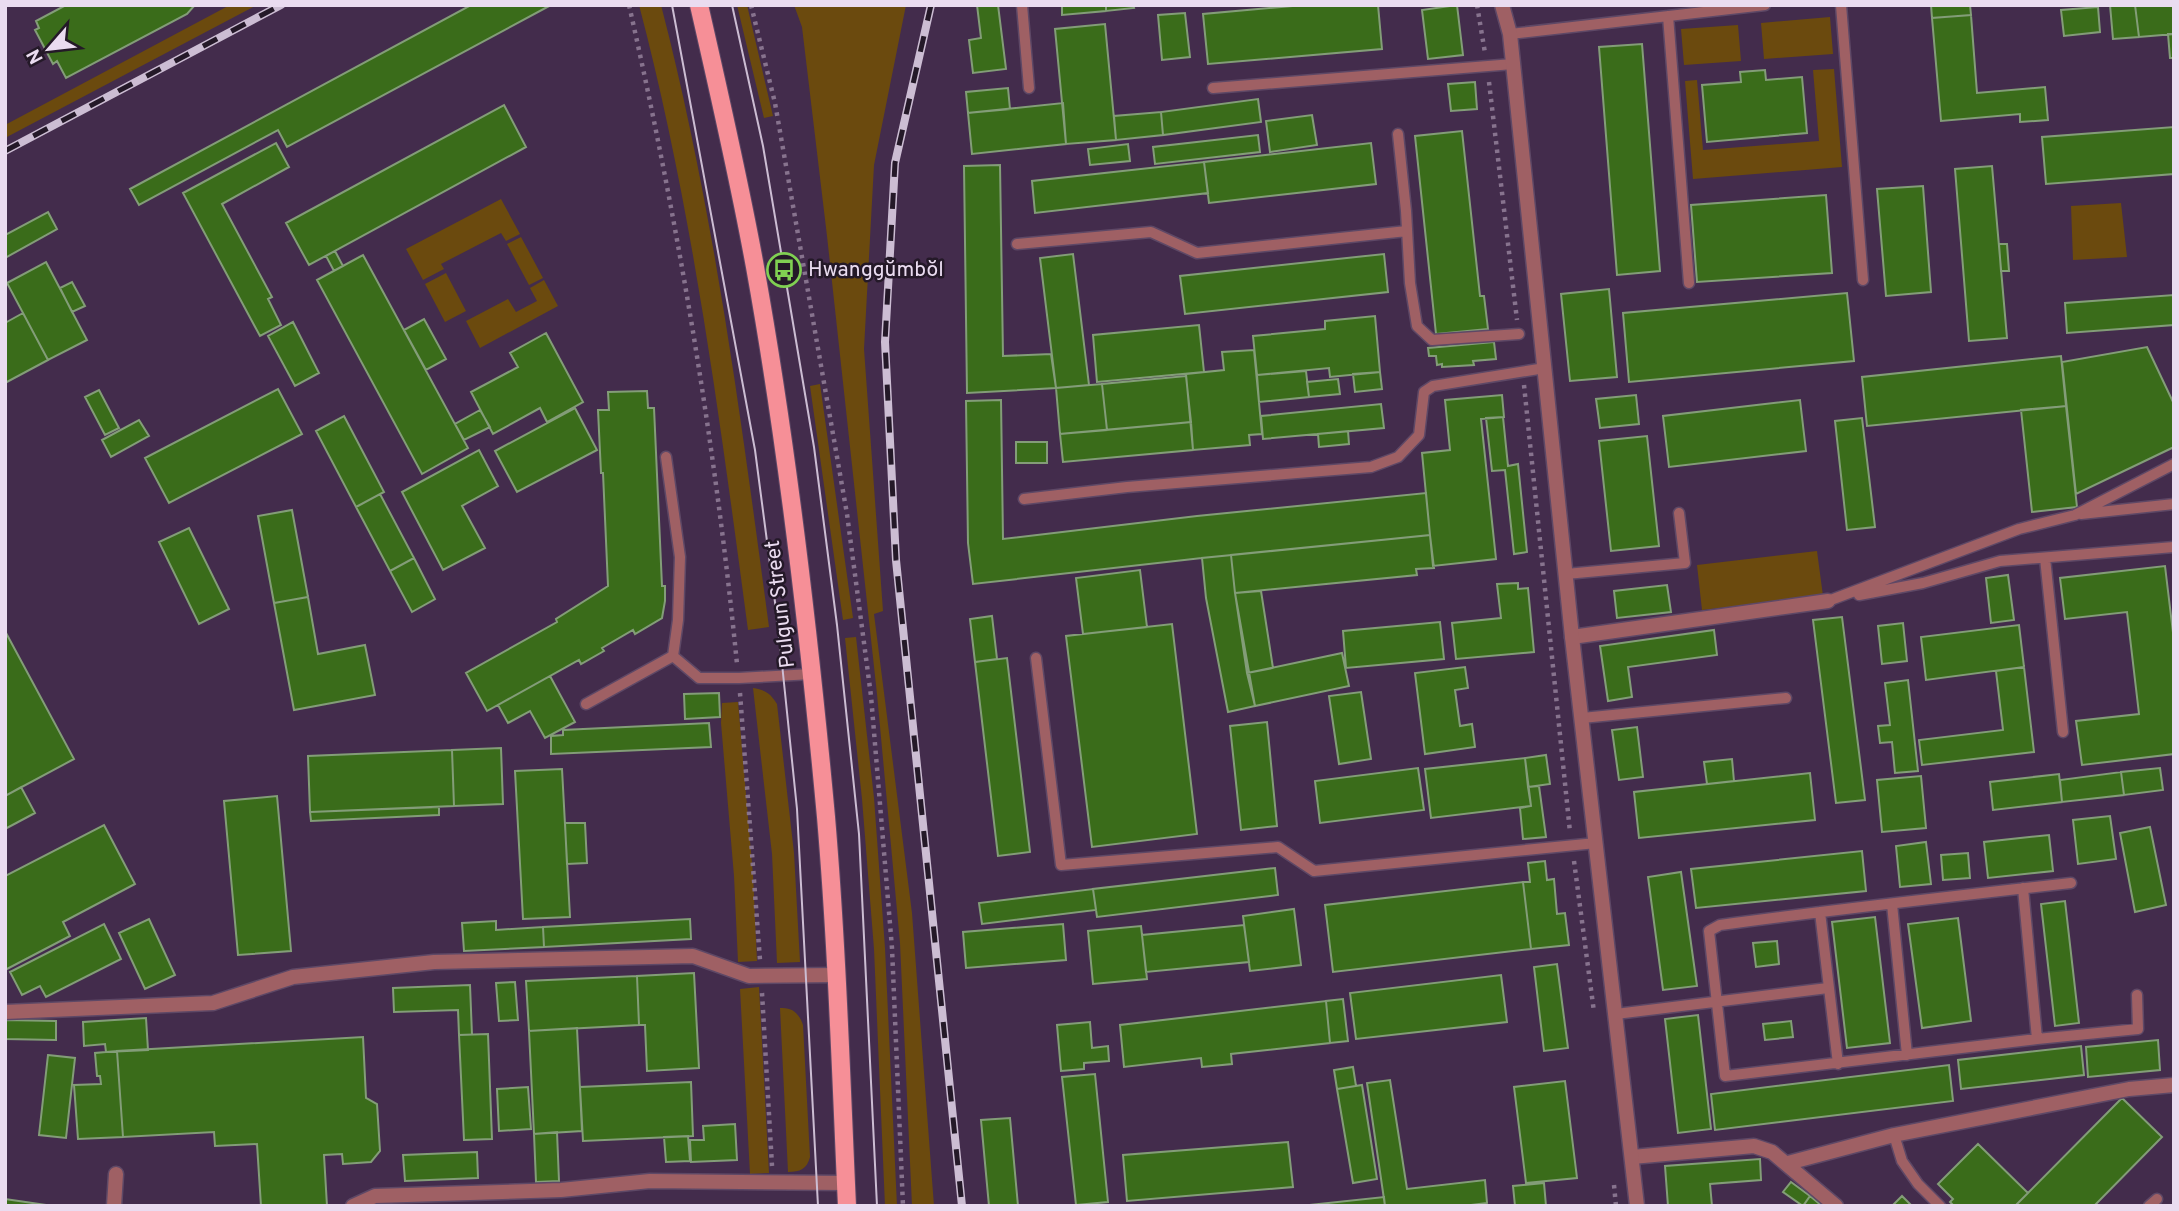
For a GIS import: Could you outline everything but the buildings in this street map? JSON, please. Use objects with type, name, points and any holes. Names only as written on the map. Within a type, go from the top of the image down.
[{"type":"main road","name":"Pulgun Street","points":[[699,5],[755,267],[785,446],[826,820],[847,1206]]},
{"type":"street","points":[[1502,5],[1510,34],[1572,637],[1637,1206]]},
{"type":"street","points":[[1572,637],[1828,601]]},
{"type":"street","points":[[5,1012],[213,1003],[293,977],[434,962],[693,957],[749,976],[836,975]]},
{"type":"street","points":[[1788,1163],[1895,1135],[2129,1089],[2174,1085]]},
{"type":"street","points":[[1632,1157],[1754,1146],[1772,1152],[1788,1163],[1836,1206]]},
{"type":"street","points":[[114,1206],[116,1174]]},
{"type":"street","points":[[353,1206],[375,1196],[561,1190],[650,1181],[846,1183]]},
{"type":"lane","points":[[1022,5],[1029,88]]},
{"type":"lane","points":[[1510,34],[1765,5]]},
{"type":"lane","points":[[1841,5],[1863,280]]},
{"type":"lane","points":[[1668,16],[1689,283]]},
{"type":"lane","points":[[1213,88],[1513,64]]},
{"type":"lane","points":[[1398,134],[1410,283],[1417,326],[1432,340],[1519,334]]},
{"type":"lane","points":[[1017,244],[1151,232],[1197,253],[1407,232]]},
{"type":"lane","points":[[1024,499],[1140,486],[1371,467],[1398,457],[1419,435],[1424,392],[1433,386],[1545,368]]},
{"type":"lane","points":[[666,457],[680,557],[678,620],[673,656]]},
{"type":"lane","points":[[2075,515],[2174,464]]},
{"type":"lane","points":[[1828,601],[2019,529],[2075,515],[2174,503]]},
{"type":"lane","points":[[1566,574],[1685,563],[1679,513]]},
{"type":"lane","points":[[1828,601],[1923,583],[2000,561],[2174,547]]},
{"type":"lane","points":[[2045,558],[2063,732]]},
{"type":"lane","points":[[673,656],[699,678],[812,674]]},
{"type":"lane","points":[[586,704],[673,656]]},
{"type":"lane","points":[[1036,658],[1061,865],[1278,847],[1314,872],[1596,844]]},
{"type":"lane","points":[[1582,718],[1786,698]]},
{"type":"lane","points":[[2071,883],[1720,925],[1709,931],[1725,1076],[2138,1029],[2137,995]]},
{"type":"lane","points":[[2023,888],[2037,1039]]},
{"type":"lane","points":[[1892,904],[1908,1055]]},
{"type":"lane","points":[[1820,912],[1838,1064]]},
{"type":"lane","points":[[1616,1014],[1828,988]]},
{"type":"lane","points":[[1895,1135],[1902,1161],[1918,1184],[1940,1206]]},
{"type":"path","points":[[629,5],[656,126],[701,382],[728,575],[755,876],[773,1182]]},
{"type":"path","points":[[751,5],[775,103],[844,500],[871,696],[892,948],[903,1206]]},
{"type":"path","points":[[1477,5],[1486,60]]},
{"type":"path","points":[[1488,73],[1519,334]]},
{"type":"path","points":[[1523,371],[1572,846],[1595,1024]]},
{"type":"path","points":[[1613,1180],[1616,1206]]},
{"type":"shaded area","points":[[230,5],[257,5],[5,138],[5,125]]},
{"type":"shaded area","points":[[639,5],[661,5],[680,82],[724,314],[769,627],[748,630],[690,238]]},
{"type":"shaded area","points":[[737,5],[747,5],[773,116],[764,118]]},
{"type":"shaded area","points":[[794,5],[906,5],[874,165],[864,349],[883,611],[874,614],[912,913],[934,1206],[912,1206],[900,943],[877,694],[802,27]]},
{"type":"shaded area","points":[[1830,17],[1833,54],[1764,59],[1761,23]]},
{"type":"shaded area","points":[[1738,25],[1741,61],[1684,65],[1681,29]]},
{"type":"shaded area","points":[[1834,69],[1842,167],[1693,179],[1685,81],[1697,80],[1703,150],[1819,141],[1813,70]]},
{"type":"shaded area","points":[[501,199],[520,234],[506,241],[501,233],[441,264],[444,269],[423,280],[406,249]]},
{"type":"shaded area","points":[[2121,203],[2127,257],[2073,260],[2071,206]]},
{"type":"shaded area","points":[[521,237],[543,278],[529,285],[507,244]]},
{"type":"shaded area","points":[[446,273],[466,311],[445,322],[425,284]]},
{"type":"shaded area","points":[[544,280],[558,306],[480,348],[466,321],[508,299],[516,312],[537,301],[530,288]]},
{"type":"shaded area","points":[[820,384],[853,618],[843,620],[810,386]]},
{"type":"shaded area","points":[[1817,551],[1823,596],[1702,610],[1697,565]]},
{"type":"shaded area","points":[[856,637],[874,798],[885,948],[897,1206],[885,1206],[874,949],[845,638]]},
{"type":"shaded area","points":[[753,688],[768,693],[777,704],[794,853],[800,962],[777,963],[772,854]]},
{"type":"shaded area","points":[[738,702],[753,875],[757,961],[738,962],[734,876],[721,723],[722,703]]},
{"type":"shaded area","points":[[759,987],[769,1173],[750,1174],[740,989]]},
{"type":"shaded area","points":[[780,1008],[794,1012],[803,1025],[810,1157],[805,1167],[792,1172],[788,1172]]},
{"type":"tram line","points":[[672,5],[755,450],[778,625],[797,809],[818,1206]]},
{"type":"tram line","points":[[732,5],[763,146],[814,447],[837,625],[859,834],[877,1206]]},
{"type":"railway","points":[[5,151],[281,5]]},
{"type":"railway","points":[[931,5],[895,163],[885,342],[896,560],[962,1206]]},
{"type":"place","name":"Hwanggŭmbŏl","points":[[784,270]]}]
